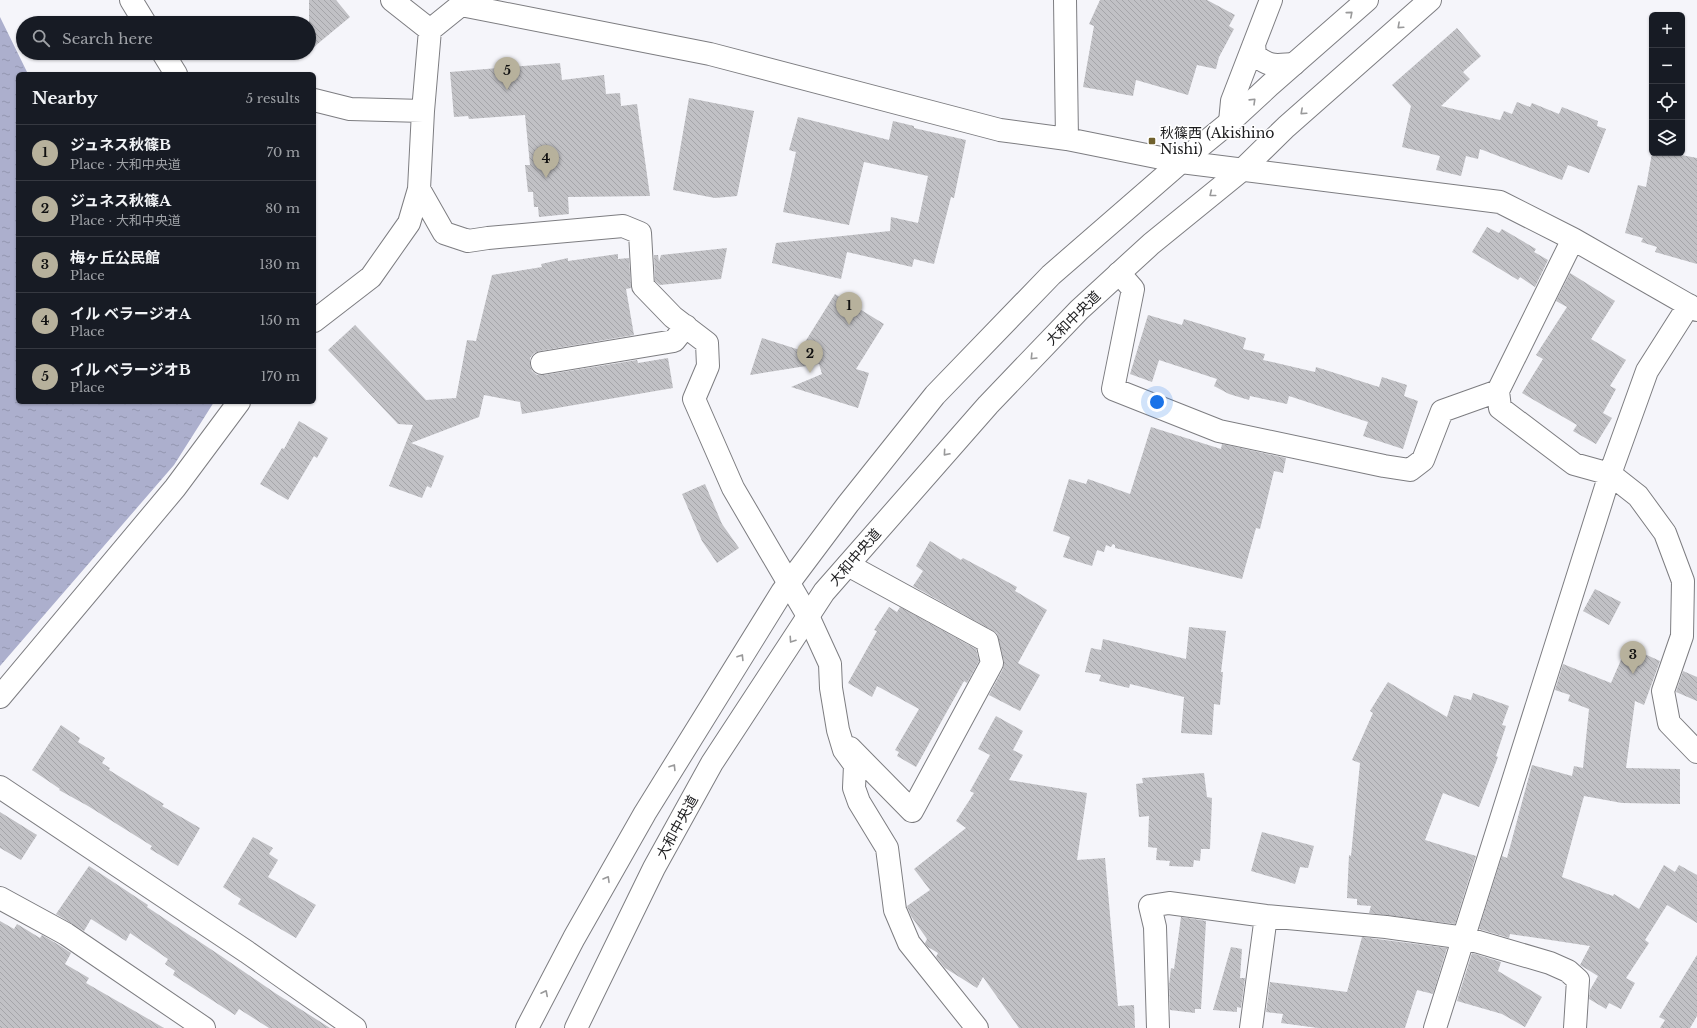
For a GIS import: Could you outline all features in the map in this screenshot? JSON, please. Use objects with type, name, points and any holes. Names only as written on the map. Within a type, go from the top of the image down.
[{"type":"street","points":[[131,0],[141,16]]},
{"type":"street","points":[[392,0],[430,30]]},
{"type":"street","points":[[1065,0],[1067,139]]},
{"type":"street","points":[[527,1028],[574,938],[645,813],[725,682],[788,584],[848,504],[935,395],[1051,275],[1181,162],[1230,122],[1367,0]]},
{"type":"street","name":"大和中央道","points":[[576,1028],[654,868],[712,763],[824,592],[988,405],[1079,310],[1151,244],[1242,170],[1286,127],[1430,0]]},
{"type":"street","points":[[1230,122],[1232,101],[1254,44],[1267,1]]},
{"type":"street","points":[[316,319],[371,277],[409,223],[419,189],[423,111],[430,30],[461,5],[710,54],[1000,130],[1067,139],[1181,162],[1500,202],[1573,239],[1693,308],[1647,371],[1610,474],[1465,938],[1435,1028]]},
{"type":"street","points":[[1254,44],[1255,55],[1266,63],[1276,65],[1294,64]]},
{"type":"street","points":[[167,60],[175,72]]},
{"type":"street","points":[[316,101],[350,110],[423,111]]},
{"type":"street","points":[[419,189],[444,233],[468,241],[623,226],[640,233],[643,286],[673,317],[707,343],[708,366],[694,399],[733,488],[808,616],[830,664],[831,688],[840,738],[844,750],[855,765],[854,788],[859,802],[887,848],[895,910],[908,943],[977,1028]]},
{"type":"street","points":[[1573,239],[1498,391],[1500,408],[1574,464],[1610,474],[1638,496],[1665,533],[1682,581],[1682,636],[1663,691],[1670,723],[1697,752]]},
{"type":"street","points":[[1119,273],[1133,289],[1112,389],[1219,432],[1410,470],[1423,460],[1442,411],[1498,391]]},
{"type":"street","points":[[542,363],[674,341],[686,326]]},
{"type":"street","points":[[0,697],[175,488],[238,404]]},
{"type":"street","points":[[840,738],[912,811],[992,663],[987,641],[848,565]]},
{"type":"street","points":[[0,787],[247,952],[355,1028]]},
{"type":"street","points":[[0,898],[66,934],[204,1028]]},
{"type":"street","points":[[1158,1028],[1155,928],[1150,906],[1169,903],[1266,916],[1386,927],[1465,938],[1550,963],[1568,971],[1578,980],[1575,1028]]},
{"type":"street","points":[[1251,1028],[1266,916]]},
{"type":"water","points":[[0,17],[16,50],[16,60],[21,60],[27,72],[16,72],[16,404],[213,404],[174,465],[0,666]]},
{"type":"building","points":[[309,0],[336,0],[350,17],[316,45],[316,16],[309,16]]},
{"type":"building","points":[[1100,0],[1207,0],[1235,15],[1229,26],[1234,29],[1219,57],[1216,69],[1197,65],[1188,95],[1136,80],[1133,96],[1083,87],[1094,26],[1089,24]]},
{"type":"building","points":[[1457,28],[1481,56],[1463,72],[1470,79],[1441,106],[1500,120],[1504,111],[1512,114],[1517,102],[1530,107],[1532,103],[1559,114],[1562,107],[1598,121],[1597,126],[1606,129],[1589,173],[1568,165],[1562,180],[1480,149],[1478,159],[1466,156],[1461,176],[1436,170],[1440,156],[1402,147],[1411,106],[1392,85]]},
{"type":"building","points":[[560,63],[562,80],[604,75],[606,94],[620,93],[621,106],[637,104],[650,196],[568,197],[569,214],[539,217],[538,207],[534,207],[533,192],[528,192],[525,165],[530,165],[525,115],[469,119],[468,116],[454,117],[450,72]]},
{"type":"building","points":[[689,98],[754,111],[737,196],[715,198],[673,190]]},
{"type":"building","points":[[798,117],[889,140],[893,121],[914,126],[914,128],[966,140],[954,198],[951,197],[934,264],[914,259],[912,267],[847,252],[841,279],[772,263],[776,243],[890,231],[891,217],[918,223],[928,176],[864,162],[849,225],[783,212],[796,152],[789,150]]},
{"type":"building","points":[[1651,156],[1685,156],[1697,158],[1697,264],[1655,252],[1657,247],[1641,242],[1643,238],[1625,233],[1638,185],[1646,187]]},
{"type":"building","points":[[1487,227],[1499,233],[1502,229],[1536,249],[1534,252],[1548,260],[1535,287],[1520,277],[1518,280],[1472,252]]},
{"type":"building","points":[[727,248],[721,279],[660,285],[655,281],[654,255],[658,255],[659,262],[661,255]]},
{"type":"building","points":[[618,254],[618,259],[629,258],[631,288],[626,289],[634,335],[534,353],[530,358],[532,371],[537,375],[544,375],[637,360],[638,363],[668,358],[673,388],[522,414],[520,402],[484,395],[479,417],[411,443],[444,456],[431,488],[427,486],[422,498],[389,486],[413,425],[398,424],[328,350],[355,325],[426,400],[456,398],[467,340],[476,341],[492,275],[542,267],[541,264],[568,258],[568,261]]},
{"type":"building","points":[[1570,273],[1615,301],[1591,339],[1626,360],[1610,386],[1616,389],[1603,413],[1612,418],[1596,444],[1573,431],[1577,425],[1522,393],[1543,359],[1536,355],[1567,307],[1556,301]]},
{"type":"building","points":[[835,294],[884,324],[856,369],[869,373],[858,408],[791,387],[822,374],[819,364],[750,375],[762,338],[800,350]]},
{"type":"building","points":[[1148,315],[1182,325],[1184,319],[1246,338],[1243,349],[1265,354],[1263,360],[1315,372],[1316,367],[1379,387],[1382,377],[1407,385],[1404,396],[1418,401],[1403,449],[1363,436],[1368,422],[1289,396],[1287,404],[1250,396],[1249,400],[1229,394],[1214,386],[1217,379],[1159,360],[1152,382],[1130,374]]},
{"type":"building","points":[[299,421],[328,438],[317,458],[314,456],[288,500],[260,484],[282,448],[284,449]]},
{"type":"building","points":[[1151,427],[1221,449],[1222,444],[1286,458],[1283,473],[1274,471],[1260,529],[1256,528],[1242,579],[1115,548],[1115,545],[1113,544],[1111,547],[1106,545],[1104,552],[1097,550],[1092,566],[1063,557],[1070,537],[1053,531],[1069,479],[1086,484],[1088,479],[1130,494]]},
{"type":"building","points":[[705,484],[722,524],[739,548],[717,563],[702,541],[682,494]]},
{"type":"building","points":[[930,541],[961,560],[963,558],[1017,587],[1015,591],[1047,610],[1018,663],[1040,675],[1020,711],[989,695],[1003,669],[1004,661],[997,633],[913,586],[923,571],[916,566]]},
{"type":"building","points":[[1595,589],[1621,602],[1609,625],[1583,611]]},
{"type":"building","points":[[889,607],[897,612],[900,607],[976,649],[979,661],[967,683],[964,681],[916,767],[897,756],[899,752],[895,750],[919,709],[877,686],[872,697],[848,683],[877,631],[874,630]]},
{"type":"building","points":[[1189,627],[1226,631],[1221,672],[1223,672],[1220,705],[1214,704],[1212,735],[1181,733],[1184,697],[1130,684],[1129,688],[1099,681],[1101,675],[1085,672],[1091,648],[1101,650],[1103,639],[1186,659]]},
{"type":"building","points":[[1627,646],[1660,661],[1644,705],[1635,701],[1626,768],[1680,769],[1680,804],[1622,803],[1584,796],[1562,877],[1613,896],[1614,894],[1639,909],[1664,865],[1675,872],[1679,865],[1697,875],[1697,923],[1667,905],[1645,940],[1649,943],[1626,978],[1635,983],[1621,1009],[1609,1003],[1606,1009],[1589,999],[1590,990],[1598,976],[1580,965],[1590,946],[1510,934],[1509,938],[1479,929],[1502,856],[1507,858],[1532,765],[1572,776],[1574,766],[1583,768],[1589,709],[1568,701],[1570,695],[1555,690],[1563,664],[1611,683]]},
{"type":"building","points":[[1683,671],[1697,677],[1697,701],[1676,692]]},
{"type":"building","points":[[1388,682],[1447,717],[1454,695],[1471,700],[1473,693],[1509,706],[1502,725],[1506,726],[1496,756],[1498,757],[1479,807],[1443,793],[1425,840],[1476,856],[1455,924],[1369,913],[1371,906],[1357,905],[1357,899],[1347,898],[1349,855],[1351,856],[1360,763],[1352,760],[1373,713],[1370,711]]},
{"type":"building","points":[[996,716],[1023,731],[1013,750],[1023,755],[1009,780],[1087,793],[1077,860],[1105,858],[1118,1006],[1134,1005],[1135,1028],[1019,1028],[983,977],[977,988],[945,968],[936,957],[938,953],[928,947],[925,943],[927,939],[911,916],[907,906],[930,890],[914,869],[966,828],[956,821],[974,793],[970,791],[990,755],[978,749]]},
{"type":"building","points":[[61,725],[80,738],[78,742],[105,758],[102,763],[110,768],[109,770],[164,804],[162,806],[200,828],[178,866],[150,849],[152,846],[88,806],[59,790],[60,789],[32,770]]},
{"type":"building","points":[[1204,773],[1207,797],[1212,798],[1210,849],[1201,849],[1200,861],[1194,860],[1193,867],[1169,866],[1170,861],[1156,860],[1157,848],[1148,847],[1149,816],[1139,817],[1136,784],[1143,783],[1142,778]]},
{"type":"building","points":[[0,812],[37,835],[21,860],[0,848]]},
{"type":"building","points":[[1262,832],[1314,846],[1308,868],[1300,867],[1295,884],[1251,871]]},
{"type":"building","points":[[253,837],[273,848],[269,854],[278,860],[268,877],[316,905],[296,938],[238,904],[241,899],[223,887]]},
{"type":"building","points":[[89,866],[148,905],[147,907],[330,1028],[269,1028],[239,1009],[235,1015],[173,975],[175,971],[165,964],[168,959],[130,933],[126,941],[91,919],[84,931],[56,914]]},
{"type":"building","points":[[1181,917],[1206,921],[1201,1009],[1195,1009],[1195,1013],[1170,1010],[1169,985],[1171,968],[1174,969]]},
{"type":"building","points":[[0,921],[14,929],[17,924],[40,938],[42,935],[59,945],[71,953],[65,964],[89,978],[86,983],[164,1028],[0,1028]]},
{"type":"building","points":[[1362,937],[1447,948],[1433,994],[1417,990],[1405,1028],[1318,1028],[1281,1023],[1283,1014],[1266,1012],[1270,982],[1347,992]]},
{"type":"building","points":[[1231,947],[1242,949],[1240,978],[1245,978],[1241,1008],[1237,1007],[1237,1012],[1213,1010]]},
{"type":"building","points":[[1472,953],[1501,962],[1498,971],[1542,997],[1525,1027],[1502,1014],[1457,1001]]},
{"type":"building","points":[[1697,955],[1697,1016],[1690,1028],[1660,1028],[1665,1020],[1659,1017]]},
{"type":"place","name":"イル ベラージオB","points":[[507,90]]},
{"type":"place","name":"秋篠西 (Akishino Nishi)","points":[[1152,141]]},
{"type":"place","name":"イル ベラージオA","points":[[546,178]]},
{"type":"place","name":"ジュネス秋篠B","points":[[849,325]]},
{"type":"place","name":"ジュネス秋篠A","points":[[810,373]]},
{"type":"place","name":"梅ヶ丘公民館","points":[[1633,674]]}]
